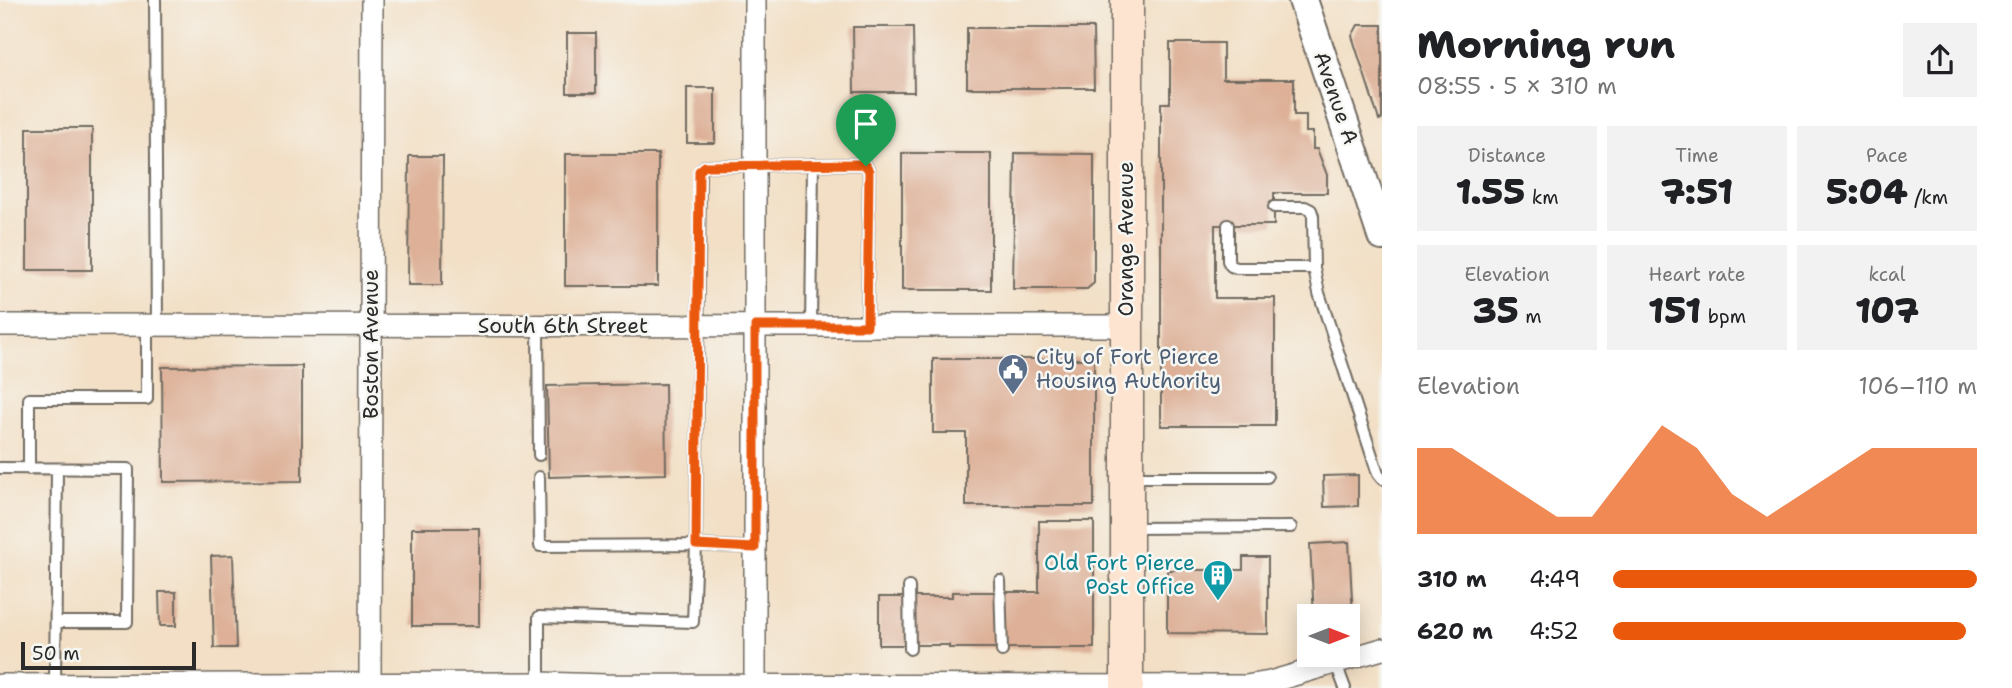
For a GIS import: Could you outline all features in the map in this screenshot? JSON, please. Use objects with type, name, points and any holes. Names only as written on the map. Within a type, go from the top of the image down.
[{"type":"main road","name":"Orange Avenue","points":[[1127,0],[1127,687]]},
{"type":"street","name":"Boston Avenue","points":[[370,686],[372,0]]},
{"type":"street","points":[[755,0],[755,685]]},
{"type":"street","name":"Avenue A","points":[[1303,0],[1382,236]]},
{"type":"street","name":"South 6th Street","points":[[0,325],[1126,326]]},
{"type":"street","points":[[1360,656],[1382,649]]},
{"type":"street","points":[[0,685],[370,686],[539,683],[606,687],[1246,686],[1325,667]]},
{"type":"lane","points":[[29,469],[29,399],[147,399],[152,325],[155,0]]},
{"type":"lane","points":[[811,326],[813,164]]},
{"type":"lane","points":[[539,683],[539,617],[693,622],[699,171],[705,166],[866,166],[869,171],[867,326]]},
{"type":"lane","points":[[1273,207],[1305,207],[1311,210],[1314,268],[1319,293],[1378,474],[1382,479]]},
{"type":"lane","points":[[1228,225],[1228,261],[1231,266],[1314,268]]},
{"type":"lane","points":[[538,326],[539,455]]},
{"type":"lane","points":[[0,468],[128,469],[127,622],[56,622]]},
{"type":"lane","points":[[55,685],[57,469]]},
{"type":"lane","points":[[539,477],[540,546],[696,545],[755,548]]},
{"type":"lane","points":[[1127,477],[1266,477]]},
{"type":"lane","points":[[1127,528],[1291,527]]},
{"type":"lane","points":[[1000,581],[1002,651]]},
{"type":"lane","points":[[909,587],[910,649]]},
{"type":"lane","points":[[1337,667],[1345,688]]},
{"type":"building","points":[[1358,25],[1382,25],[1382,119],[1379,120],[1352,36]]},
{"type":"building","points":[[853,27],[913,27],[914,92],[854,92]]},
{"type":"building","points":[[967,28],[1093,28],[1094,88],[967,88]]},
{"type":"building","points":[[567,33],[596,33],[596,93],[567,93]]},
{"type":"building","points":[[1170,43],[1223,43],[1223,79],[1294,79],[1294,115],[1306,115],[1306,132],[1313,132],[1313,149],[1317,149],[1327,175],[1327,193],[1274,193],[1274,225],[1215,225],[1215,298],[1275,298],[1275,426],[1161,426],[1161,103],[1170,103]]},
{"type":"building","points":[[687,88],[715,88],[715,143],[687,143]]},
{"type":"building","points":[[27,128],[92,128],[92,270],[27,270]]},
{"type":"building","points":[[902,153],[991,153],[991,290],[902,290]]},
{"type":"building","points":[[1015,153],[1094,154],[1094,283],[1087,289],[1013,289]]},
{"type":"building","points":[[565,154],[658,154],[658,286],[565,286]]},
{"type":"building","points":[[409,156],[443,156],[442,285],[408,285]]},
{"type":"building","name":"City of Fort Pierce Housing Authority","points":[[933,359],[1094,359],[1094,506],[966,506],[966,433],[933,433]]},
{"type":"building","points":[[302,366],[302,481],[163,482],[162,367]]},
{"type":"building","points":[[665,384],[666,474],[549,477],[547,386]]},
{"type":"building","points":[[1358,475],[1358,506],[1324,507],[1323,476]]},
{"type":"building","points":[[1039,521],[1094,521],[1094,648],[879,645],[879,597],[952,597],[952,592],[1039,592]]},
{"type":"building","points":[[412,528],[479,528],[479,626],[412,626]]},
{"type":"building","points":[[1349,542],[1352,604],[1313,604],[1310,544]]},
{"type":"building","points":[[233,555],[236,648],[214,648],[211,556]]},
{"type":"building","name":"Old Fort Pierce Post Office","points":[[1243,557],[1268,557],[1268,634],[1167,633],[1167,570],[1243,570]]},
{"type":"building","points":[[159,592],[176,592],[176,626],[160,626]]},
{"type":"place","name":"City of Fort Pierce Housing Authority","points":[[1013,396]]},
{"type":"place","name":"Old Fort Pierce Post Office","points":[[1218,602]]},
{"type":"route","points":[[705,166],[866,166],[869,171],[867,326],[755,326],[755,548],[696,545],[699,171],[705,166]]}]
